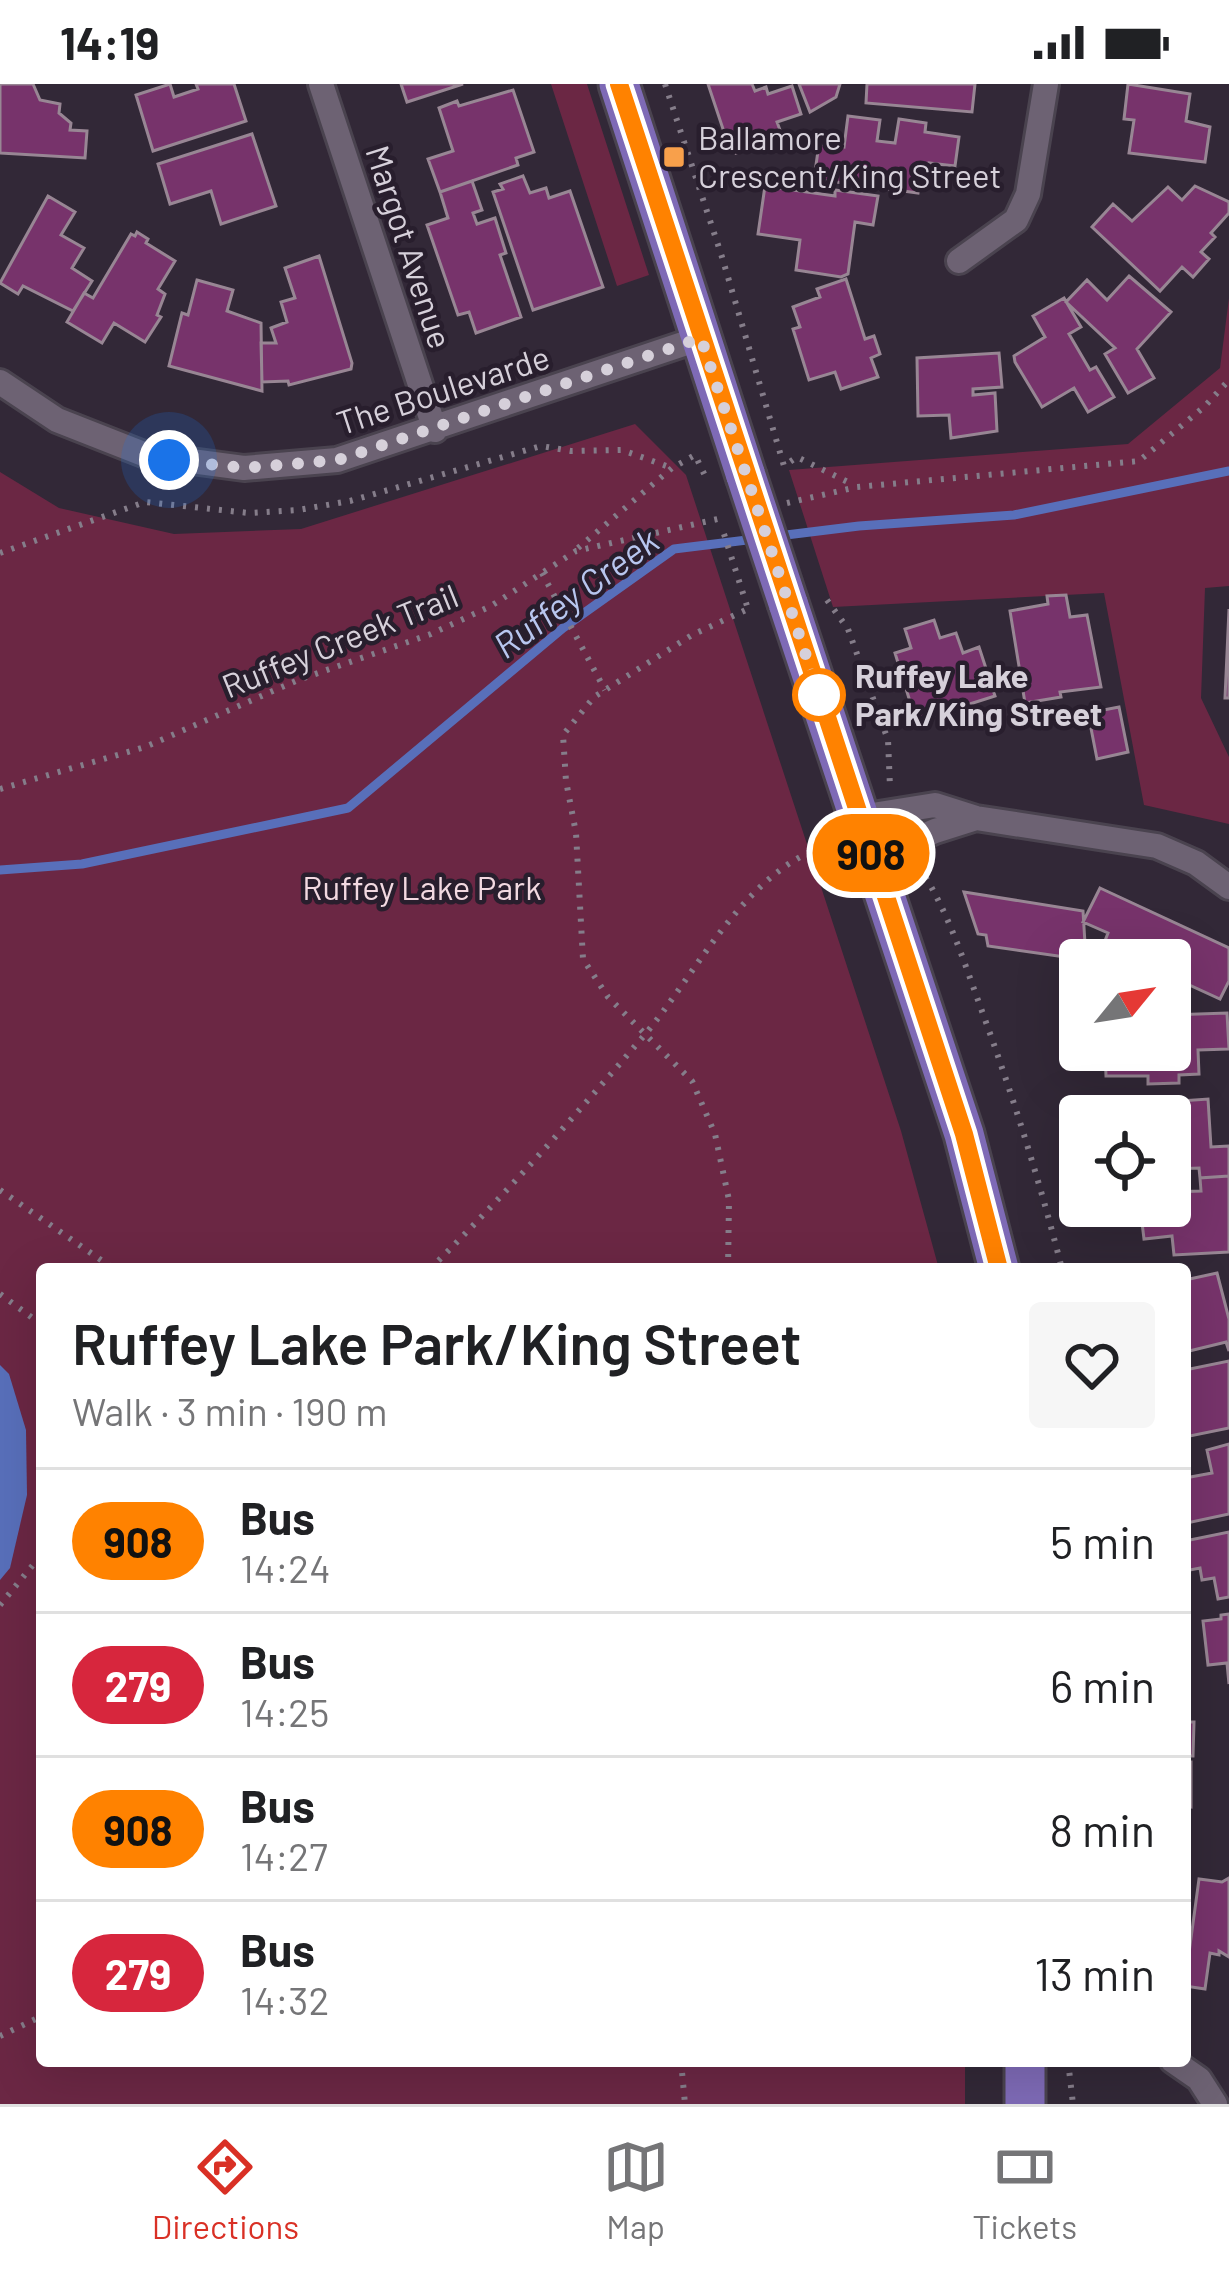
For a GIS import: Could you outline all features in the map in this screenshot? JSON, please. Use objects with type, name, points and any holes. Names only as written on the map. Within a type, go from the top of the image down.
[{"type":"main road","points":[[619,84],[788,603],[881,832],[997,1263]]},
{"type":"main road","points":[[1025,2067],[1025,2104]]},
{"type":"street","name":"Margot Avenue","points":[[321,84],[435,430]]},
{"type":"street","points":[[959,261],[1016,220],[1028,194],[1046,84]]},
{"type":"street","name":"The Boulevarde","points":[[0,382],[57,420],[146,455],[244,468],[338,460],[701,338]]},
{"type":"street","points":[[881,832],[976,818],[1156,846],[1196,863],[1229,887]]},
{"type":"street","points":[[1182,2067],[1199,2079],[1215,2104]]},
{"type":"path","points":[[665,84],[722,257],[752,483]]},
{"type":"path","points":[[576,551],[672,468],[695,455],[752,483],[857,487],[1139,461],[1229,380]]},
{"type":"path","points":[[0,553],[145,502],[249,513],[298,510],[350,501],[541,446],[622,450],[672,468]]},
{"type":"path","points":[[752,483],[797,457],[857,487]]},
{"type":"path","points":[[715,505],[748,609],[692,635],[594,697],[563,735],[576,833],[583,959],[608,997],[692,1081],[715,1134],[729,1200],[728,1263]]},
{"type":"path","name":"Ruffey Creek Trail","points":[[0,789],[145,747],[298,680],[431,634],[491,606],[576,551],[727,516]]},
{"type":"path","points":[[542,573],[605,690]]},
{"type":"path","points":[[827,600],[848,629],[888,740],[881,832],[947,917],[1040,1182],[1060,1263]]},
{"type":"path","points":[[436,1263],[548,1147],[647,1032],[760,888],[824,846],[881,832]]},
{"type":"path","points":[[0,1191],[103,1263]]},
{"type":"path","points":[[0,1294],[36,1320]]},
{"type":"path","points":[[0,1605],[36,1561]]},
{"type":"path","points":[[0,2036],[36,2019]]},
{"type":"path","points":[[682,2067],[685,2104]]},
{"type":"path","points":[[1069,2067],[1073,2104]]},
{"type":"green space","points":[[551,84],[587,84],[649,275],[617,286]]},
{"type":"green space","points":[[1229,298],[1229,586],[1205,588],[1201,698],[1229,757],[1229,824],[1144,805],[1104,593],[833,607],[789,470],[1128,444],[1220,368]]},
{"type":"green space","name":"Ruffey Lake Park","points":[[635,424],[686,475],[901,1131],[937,1263],[36,1263],[36,2067],[965,2067],[965,2104],[0,2104],[0,472],[59,508],[174,534],[301,529]]},
{"type":"water","points":[[0,1365],[9,1374],[26,1430],[27,1495],[10,1568],[0,1580]]},
{"type":"building","points":[[0,84],[33,84],[40,100],[60,104],[59,113],[71,123],[70,130],[87,131],[85,158],[0,153]]},
{"type":"building","points":[[170,84],[174,97],[198,89],[196,84],[234,84],[246,121],[153,151],[136,95]]},
{"type":"building","points":[[401,84],[463,84],[407,102]]},
{"type":"building","points":[[708,84],[752,84],[755,91],[766,87],[768,94],[792,86],[801,114],[777,122],[777,139],[736,153],[734,145],[729,147]]},
{"type":"building","points":[[799,84],[840,84],[836,97],[810,112]]},
{"type":"building","points":[[867,84],[975,84],[972,112],[866,103]]},
{"type":"building","points":[[1128,84],[1190,94],[1186,121],[1210,127],[1205,162],[1129,153],[1134,120],[1124,119]]},
{"type":"building","points":[[513,90],[534,152],[516,158],[518,165],[440,192],[428,159],[453,151],[439,108]]},
{"type":"building","points":[[848,116],[880,120],[877,141],[895,143],[899,119],[926,123],[925,132],[959,137],[955,166],[929,163],[927,179],[920,178],[918,193],[814,179],[819,144],[844,147]]},
{"type":"building","points":[[252,134],[276,206],[221,224],[211,191],[170,204],[158,164]]},
{"type":"building","points":[[523,176],[530,193],[546,188],[549,198],[570,191],[603,287],[533,310],[493,192],[503,189],[500,184]]},
{"type":"building","points":[[472,181],[482,210],[473,213],[477,224],[495,218],[506,253],[500,255],[521,317],[476,333],[469,312],[458,315],[427,225],[448,218],[440,192]]},
{"type":"building","points":[[765,186],[835,196],[835,190],[878,196],[873,225],[855,222],[848,274],[796,270],[800,240],[758,234]]},
{"type":"building","points":[[1195,186],[1229,202],[1229,213],[1201,252],[1209,259],[1193,277],[1182,267],[1160,291],[1092,227],[1113,204],[1132,221],[1168,187],[1182,200]]},
{"type":"building","points":[[48,196],[75,212],[61,235],[84,248],[72,268],[92,281],[73,311],[23,286],[18,294],[0,283]]},
{"type":"building","points":[[137,232],[175,261],[158,289],[165,294],[157,315],[161,317],[145,342],[114,323],[102,343],[67,322],[84,293],[93,298],[131,234]]},
{"type":"building","points":[[319,256],[351,369],[289,385],[288,381],[262,382],[261,343],[276,343],[271,328],[287,322],[281,302],[295,298],[285,268]]},
{"type":"building","points":[[1129,276],[1171,312],[1137,349],[1154,378],[1128,393],[1105,354],[1115,348],[1066,302],[1087,280],[1107,300]]},
{"type":"building","points":[[846,279],[865,339],[874,336],[880,354],[871,358],[878,377],[841,389],[835,372],[809,380],[793,329],[800,327],[793,307],[820,297],[817,289]]},
{"type":"building","points":[[197,280],[233,290],[227,311],[261,323],[262,391],[169,366],[182,313],[188,315]]},
{"type":"building","points":[[1064,298],[1081,327],[1069,334],[1090,370],[1096,367],[1114,397],[1088,412],[1074,388],[1042,407],[1015,362],[1014,356],[1045,337],[1033,316]]},
{"type":"building","points":[[999,353],[1002,387],[973,389],[973,395],[995,393],[997,431],[951,438],[949,415],[918,416],[917,358]]},
{"type":"building","points":[[1066,595],[1070,617],[1087,615],[1101,687],[1025,703],[1010,611],[1048,604],[1047,596]]},
{"type":"building","points":[[1229,609],[1229,698],[1225,698]]},
{"type":"building","points":[[934,620],[940,638],[956,633],[963,653],[979,647],[995,696],[916,721],[895,653],[911,648],[905,629]]},
{"type":"building","points":[[1119,707],[1128,752],[1097,759],[1088,713]]},
{"type":"building","points":[[1100,888],[1229,948],[1229,981],[1220,999],[1191,986],[1191,939],[1106,939],[1108,933],[1083,922]]},
{"type":"building","points":[[964,892],[1083,911],[1085,939],[1059,939],[1059,956],[988,946],[986,935],[978,934]]},
{"type":"building","points":[[1227,1013],[1229,1049],[1198,1050],[1199,1074],[1179,1075],[1179,1083],[1148,1084],[1148,1076],[1106,1076],[1106,1071],[1191,1071],[1191,1014]]},
{"type":"building","points":[[1208,1099],[1211,1147],[1229,1146],[1229,1176],[1200,1178],[1199,1168],[1191,1168],[1191,1100]]},
{"type":"building","points":[[1229,1176],[1229,1252],[1174,1255],[1172,1236],[1144,1239],[1143,1227],[1191,1227],[1191,1191],[1201,1191],[1200,1178]]},
{"type":"building","points":[[1217,1273],[1229,1319],[1229,1351],[1226,1342],[1191,1351],[1191,1279]]},
{"type":"building","points":[[1229,1361],[1229,1428],[1191,1436],[1191,1369]]},
{"type":"building","points":[[1229,1444],[1229,1514],[1191,1522],[1191,1477],[1212,1473],[1207,1450]]},
{"type":"building","points":[[1229,1532],[1229,1597],[1218,1599],[1214,1578],[1202,1580],[1200,1568],[1191,1570],[1191,1540]]},
{"type":"building","points":[[1229,1614],[1229,1684],[1227,1663],[1208,1665],[1203,1621]]},
{"type":"building","points":[[1229,1878],[1229,1957],[1219,1951],[1219,1955],[1210,1953],[1205,1989],[1191,1987],[1191,1938],[1199,1879],[1222,1882]]},
{"type":"waterway","name":"Ruffey Creek","points":[[778,536],[1014,515],[1229,471]]},
{"type":"waterway","name":"Ruffey Creek","points":[[0,870],[82,864],[348,808],[563,628],[674,549],[755,539]]},
{"type":"bus line","name":"908","points":[[619,84],[964,1134],[998,1263]]},
{"type":"place","name":"Ballamore Crescent/King Street","points":[[674,157]]},
{"type":"place","name":"Ruffey Lake Park/King Street","points":[[819,695]]},
{"type":"route","points":[[169,460],[244,468],[338,460],[701,338],[819,695]]}]
